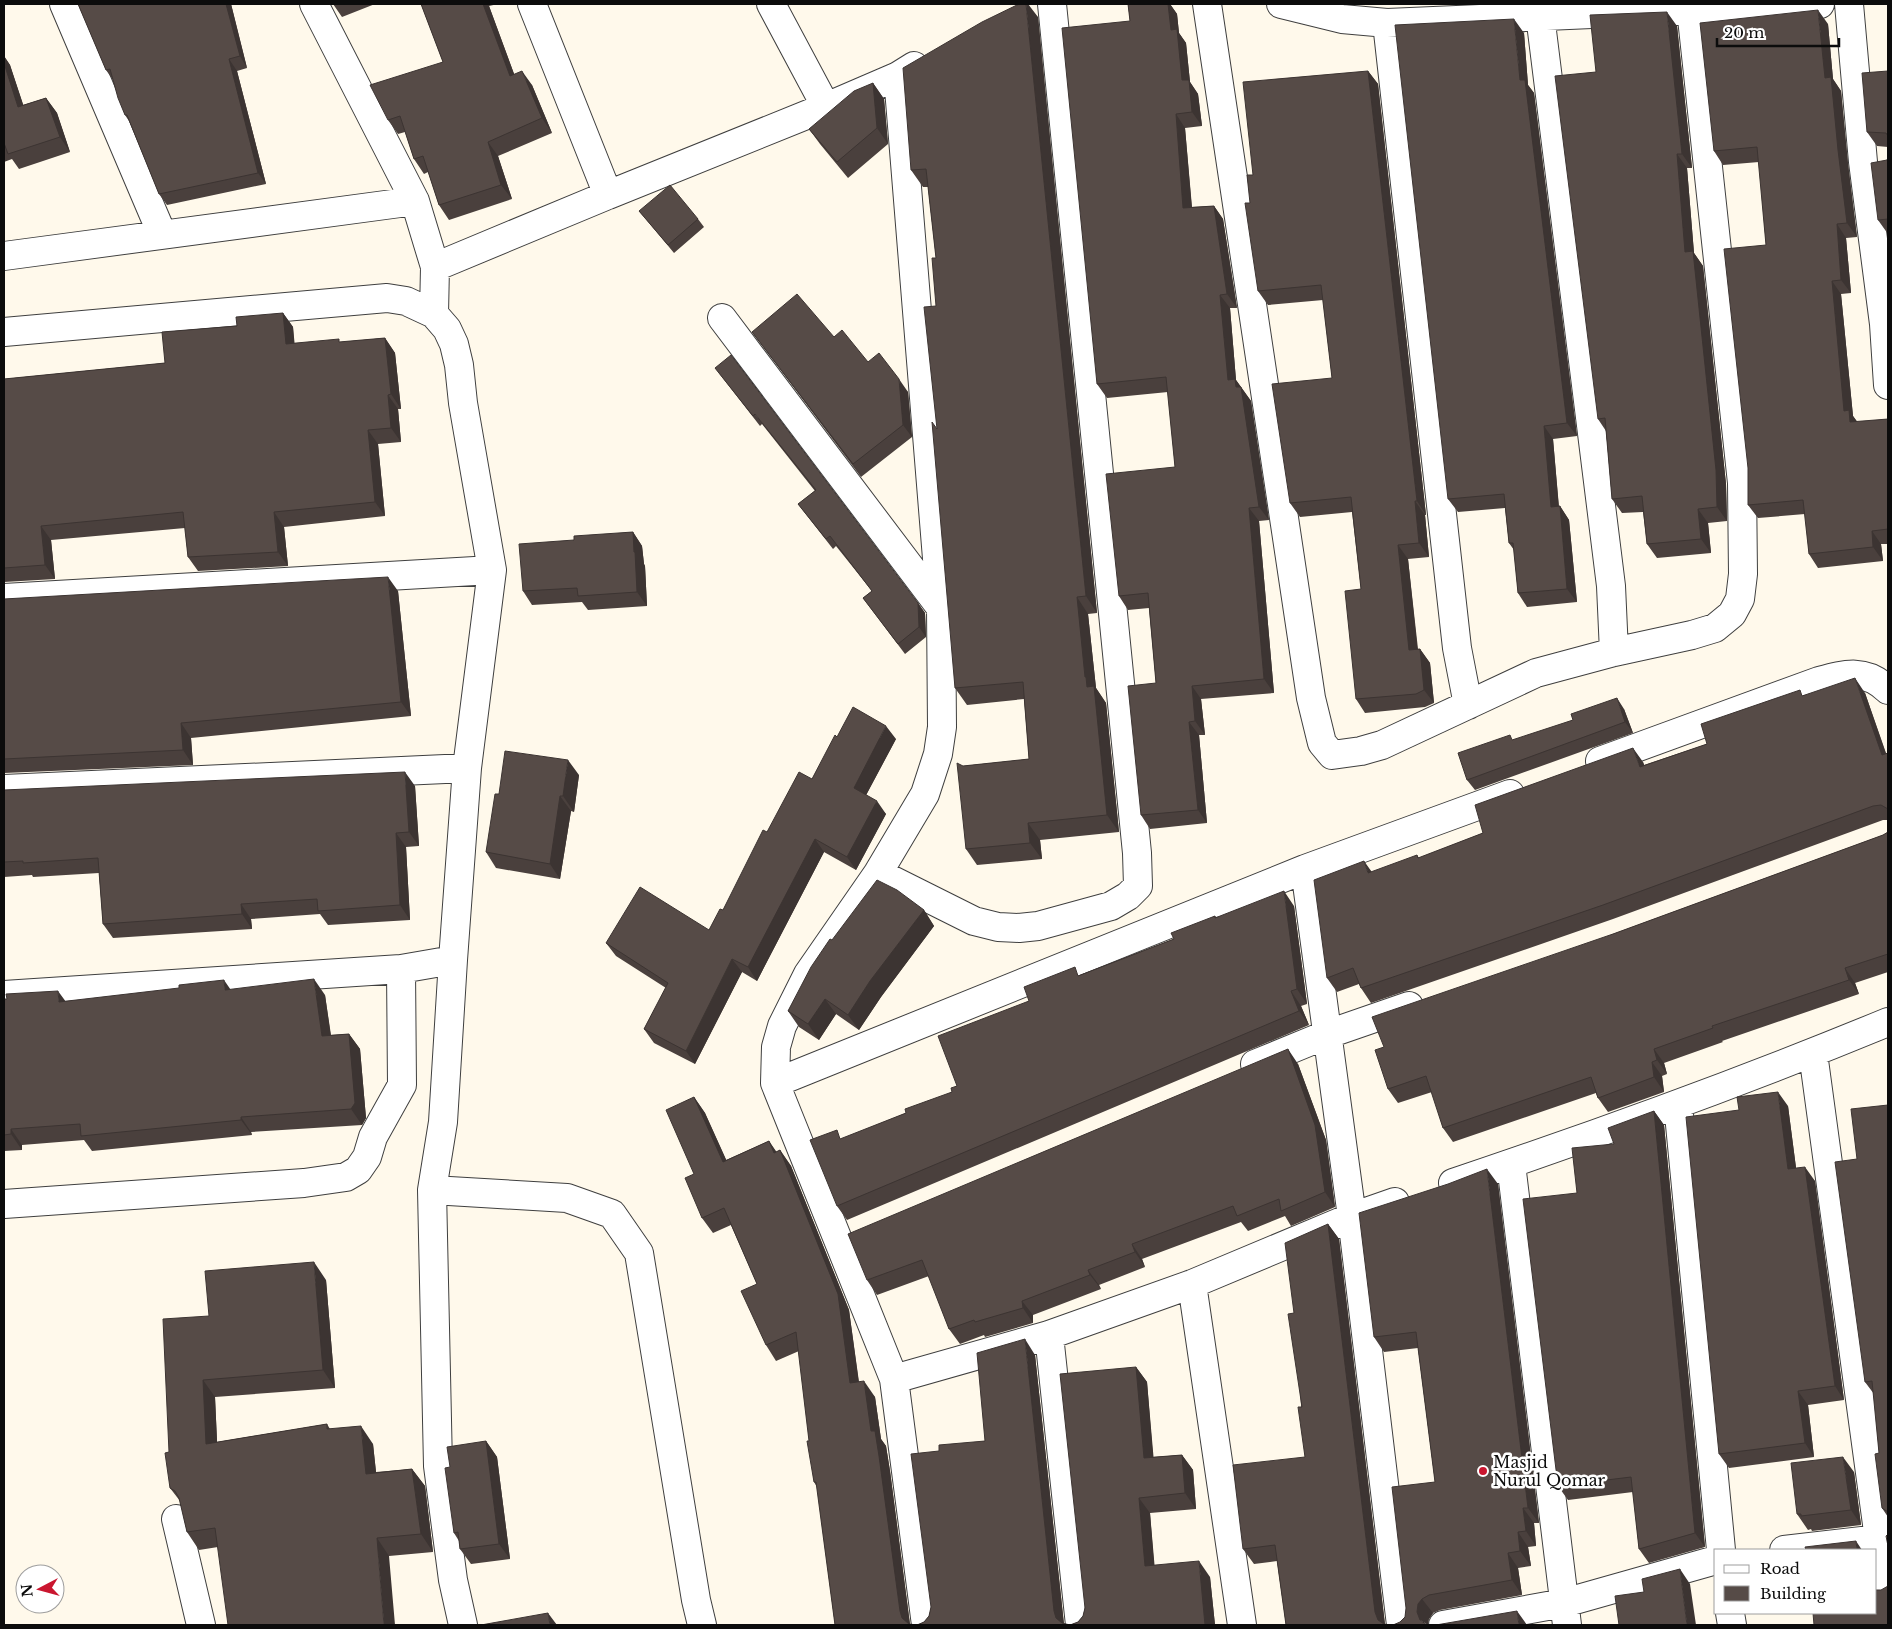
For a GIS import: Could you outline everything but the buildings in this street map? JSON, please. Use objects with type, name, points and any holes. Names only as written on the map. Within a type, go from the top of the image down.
[{"type":"street","points":[[64,4],[162,234]]},
{"type":"street","points":[[314,4],[415,201],[435,267],[434,314]]},
{"type":"street","points":[[532,4],[608,196]]},
{"type":"street","points":[[771,4],[826,106]]},
{"type":"street","points":[[878,873],[974,921],[998,927],[1019,928],[1038,926],[1111,906],[1128,896],[1138,886],[1138,853],[1052,4]]},
{"type":"street","points":[[1208,4],[1311,698],[1322,743],[1332,755],[1361,751],[1382,745],[1536,673],[1614,652],[1692,636],[1715,628],[1732,614],[1740,599],[1743,574],[1742,483],[1691,9]]},
{"type":"street","points":[[1281,4],[1342,19],[1387,23],[1820,4]]},
{"type":"street","points":[[1849,4],[1875,161],[1886,324],[1888,385]]},
{"type":"street","points":[[1540,15],[1611,586],[1614,652]]},
{"type":"street","points":[[1387,23],[1457,648],[1468,705]]},
{"type":"street","points":[[435,267],[898,76],[932,56]]},
{"type":"street","points":[[898,76],[941,608],[942,727],[938,754],[925,794],[878,873],[808,974],[782,1026],[776,1047],[775,1084],[894,1379],[926,1625]]},
{"type":"street","points":[[4,256],[415,201]]},
{"type":"street","points":[[4,332],[386,298],[406,301],[434,314],[447,330],[454,344],[459,365],[462,403],[492,570],[468,768],[443,1122],[432,1190],[438,1466],[453,1580],[463,1625]]},
{"type":"street","points":[[722,318],[941,608]]},
{"type":"street","points":[[4,598],[492,570]]},
{"type":"street","points":[[1576,770],[1819,681],[1848,674],[1880,681],[1888,690]]},
{"type":"street","points":[[4,790],[468,768]]},
{"type":"street","points":[[775,1084],[1305,870],[1529,787]]},
{"type":"street","points":[[1305,870],[1352,1217],[1401,1625]]},
{"type":"street","points":[[4,995],[401,969],[453,960]]},
{"type":"street","points":[[4,1204],[304,1183],[346,1177],[358,1170],[367,1157],[373,1137],[402,1085],[401,969]]},
{"type":"street","points":[[1228,1076],[1328,1034],[1431,998]]},
{"type":"street","points":[[894,1379],[1049,1335],[1192,1284],[1352,1217],[1510,1164],[1678,1104],[1813,1053],[1888,1022]]},
{"type":"street","points":[[1813,1053],[1884,1538],[1888,1590]]},
{"type":"street","points":[[1678,1104],[1721,1549]]},
{"type":"street","points":[[1510,1164],[1565,1614]]},
{"type":"street","points":[[432,1190],[567,1198],[612,1214],[639,1253],[696,1600],[702,1625]]},
{"type":"street","points":[[838,1241],[866,1230]]},
{"type":"street","points":[[1192,1284],[1242,1625]]},
{"type":"street","points":[[1049,1335],[1080,1625]]},
{"type":"street","points":[[176,1519],[201,1625]]},
{"type":"street","points":[[1792,1549],[1884,1538]]},
{"type":"street","points":[[1443,1625],[1565,1614],[1714,1561]]},
{"type":"place","name":"Masjid Nurul Qomar","points":[[1483,1471]]}]
